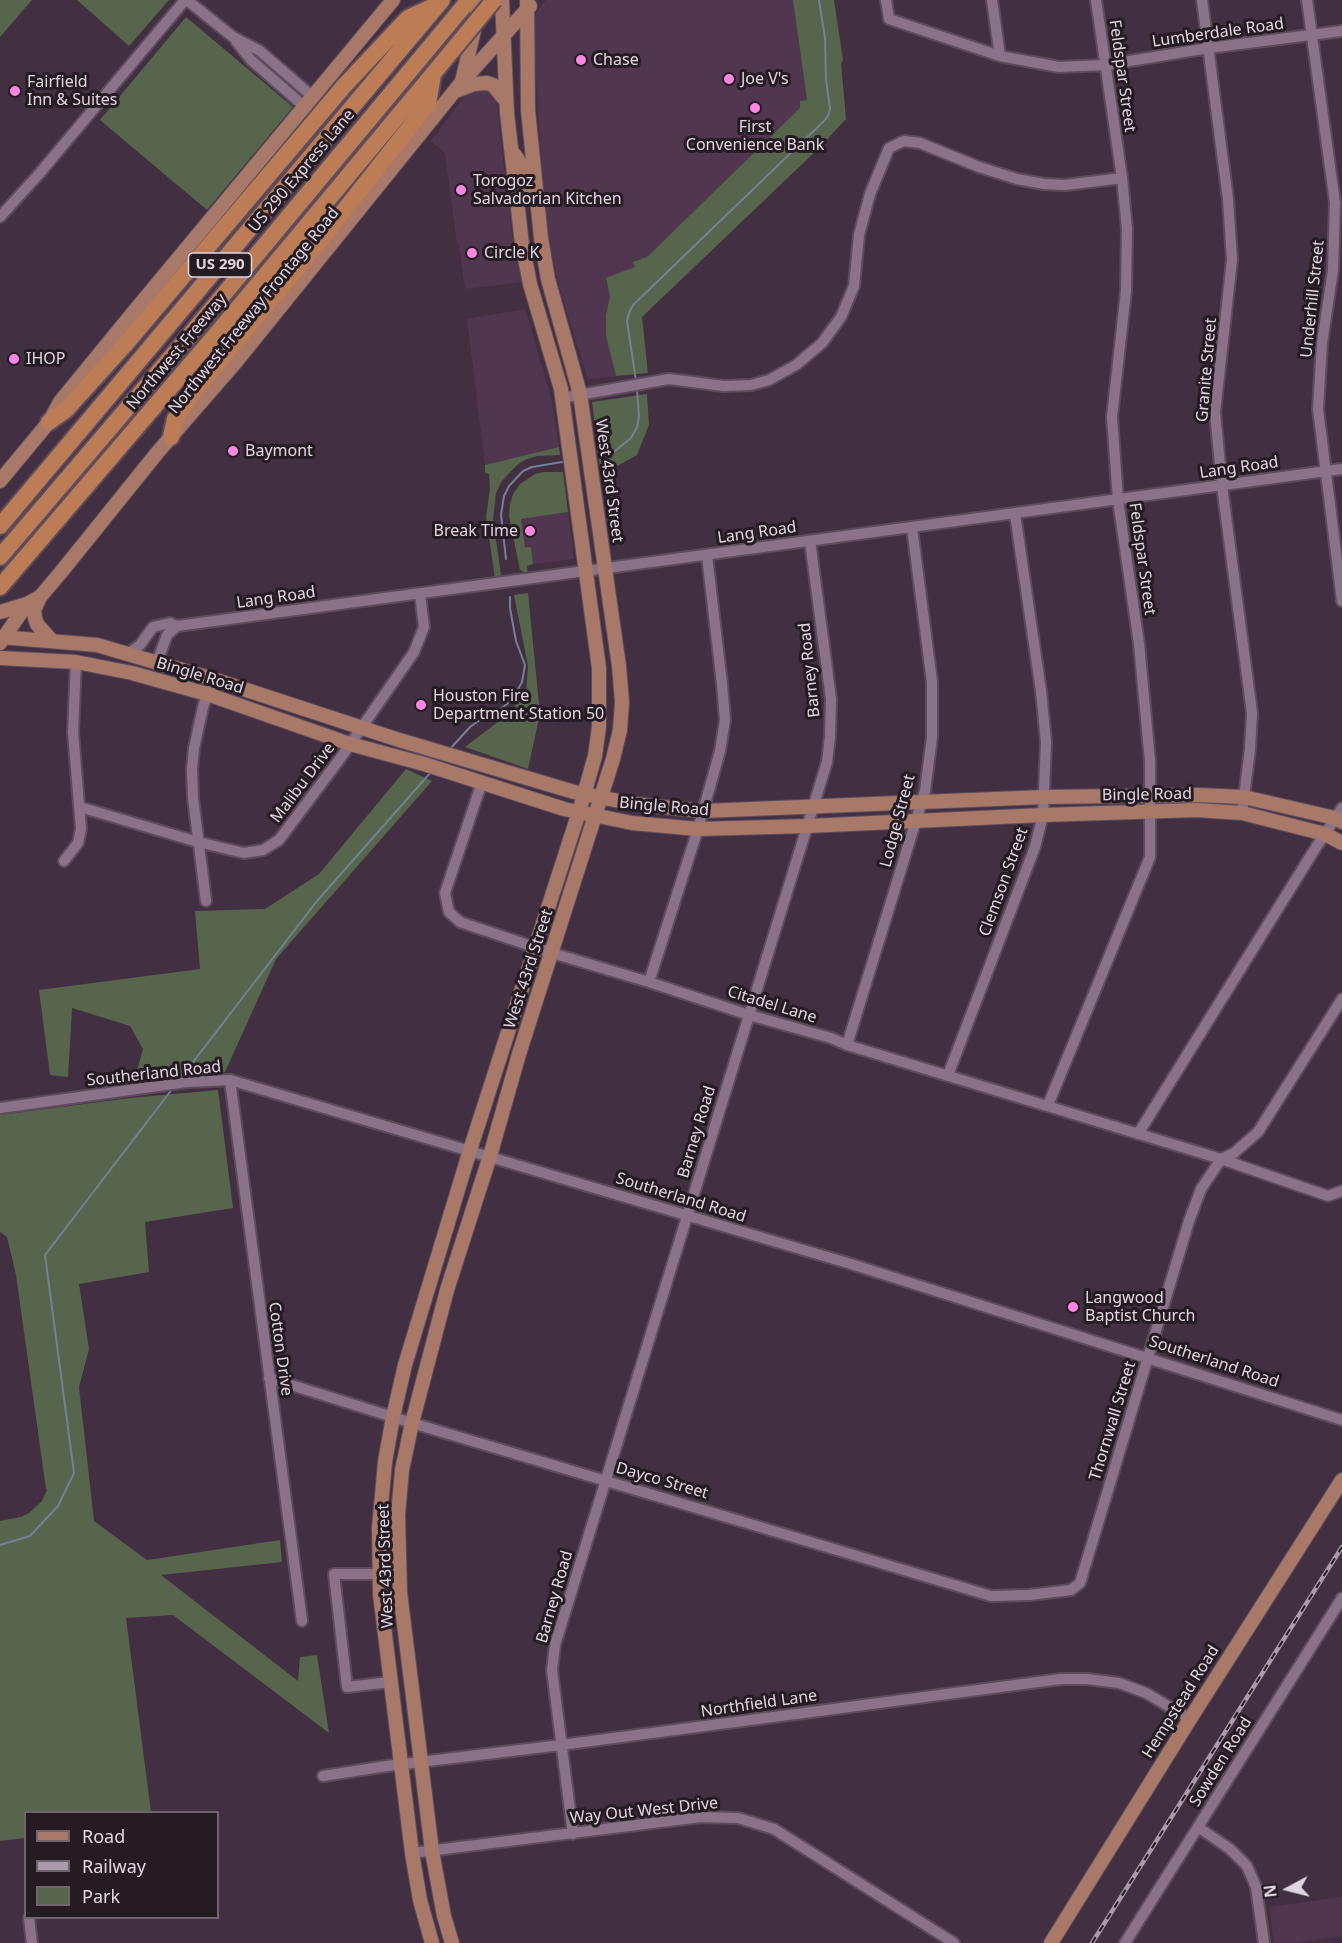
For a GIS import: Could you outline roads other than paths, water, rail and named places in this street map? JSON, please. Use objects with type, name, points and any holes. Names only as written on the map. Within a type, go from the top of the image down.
[{"type":"highway","name":"US 290 Express Lane","points":[[0,557],[189,336],[469,0]]},
{"type":"highway","name":"Northwest Freeway","points":[[0,587],[225,324],[494,0]]},
{"type":"highway","name":"Northwest Freeway","points":[[0,526],[441,1]]},
{"type":"highway","points":[[49,422],[66,410],[124,346],[344,86],[408,18],[441,1]]},
{"type":"highway","points":[[171,437],[175,419],[194,393],[319,242],[428,104],[438,68]]},
{"type":"main road","points":[[0,481],[49,422],[60,402],[88,367],[393,0]]},
{"type":"main road","points":[[478,0],[477,18],[458,87],[488,83],[493,85],[507,107],[528,110]]},
{"type":"main road","name":"West 43rd Street","points":[[432,1943],[420,1900],[412,1853],[380,1593],[379,1528],[385,1462],[405,1365],[470,1150],[579,812],[595,756],[599,727],[599,668],[562,398],[529,279],[522,244],[507,107],[502,0]]},
{"type":"main road","name":"Northwest Freeway Frontage Road","points":[[2,639],[27,604],[40,597],[458,87],[505,35],[530,3]]},
{"type":"main road","name":"West 43rd Street","points":[[452,1943],[444,1916],[432,1851],[400,1592],[398,1515],[402,1470],[447,1290],[490,1156],[519,1054],[596,816],[620,730],[622,702],[619,666],[580,394],[548,279],[541,238],[528,110],[530,3]]},
{"type":"main road","points":[[511,149],[522,165],[525,183],[535,190]]},
{"type":"main road","points":[[529,279],[548,279]]},
{"type":"main road","points":[[40,597],[34,610],[35,618],[37,624],[52,640]]},
{"type":"main road","points":[[0,612],[27,604]]},
{"type":"main road","name":"Bingle Road","points":[[2,639],[52,640],[97,645],[129,653],[459,758],[584,794],[634,804],[703,811],[1150,794],[1244,797],[1340,816]]},
{"type":"main road","name":"Bingle Road","points":[[0,658],[81,663],[132,673],[207,694],[351,744],[579,812],[632,823],[698,829],[1196,810],[1242,813],[1324,834],[1342,843]]},
{"type":"main road","points":[[81,663],[148,666],[157,662]]},
{"type":"main road","points":[[599,668],[619,666]]},
{"type":"main road","points":[[391,755],[396,739]]},
{"type":"main road","points":[[503,1048],[519,1054]]},
{"type":"main road","points":[[429,1287],[447,1290]]},
{"type":"main road","name":"Hempstead Road","points":[[1051,1943],[1342,1480]]},
{"type":"main road","points":[[380,1593],[400,1592]]},
{"type":"street","points":[[0,217],[186,0],[233,37],[260,51],[309,102]]},
{"type":"street","name":"Lumberdale Road","points":[[886,0],[889,19],[1000,56],[1059,67],[1105,64],[1342,31]]},
{"type":"street","points":[[993,0],[1000,56]]},
{"type":"street","name":"Feldspar Street","points":[[1048,1105],[1150,857],[1150,761],[1139,644],[1118,500],[1112,417],[1126,291],[1126,229],[1122,178],[1096,0]]},
{"type":"street","name":"Granite Street","points":[[1202,0],[1228,199],[1232,260],[1215,412],[1222,486],[1252,713],[1242,813]]},
{"type":"street","name":"Underhill Street","points":[[1307,0],[1335,203],[1333,270],[1322,343],[1318,409],[1324,472],[1342,601]]},
{"type":"street","points":[[562,398],[669,380],[724,386],[751,385],[784,373],[822,343],[841,317],[854,285],[859,235],[870,194],[890,148],[904,141],[920,143],[979,167],[1044,184],[1122,178]]},
{"type":"street","name":"Lang Road","points":[[129,653],[140,645],[153,627],[170,623],[177,626],[1342,469]]},
{"type":"street","name":"Clemson Street","points":[[948,1074],[1035,847],[1043,815],[1046,742],[1041,691],[1015,514]]},
{"type":"street","name":"Lodge Street","points":[[848,1045],[922,802],[932,737],[932,682],[912,528]]},
{"type":"street","name":"Barney Road","points":[[573,1834],[552,1670],[555,1645],[827,762],[831,699],[810,541]]},
{"type":"street","points":[[649,982],[698,829],[720,751],[725,720],[707,556]]},
{"type":"street","name":"Malibu Drive","points":[[80,807],[198,842],[244,853],[263,850],[279,840],[351,744],[414,652],[424,627],[420,594]]},
{"type":"street","points":[[157,662],[167,635],[177,626]]},
{"type":"street","points":[[64,861],[78,843],[81,829],[73,732],[81,663]]},
{"type":"street","points":[[206,901],[193,798],[192,769],[202,707],[213,679]]},
{"type":"street","name":"Citadel Lane","points":[[482,782],[445,893],[448,912],[460,922],[749,1015],[831,1038],[1221,1159],[1328,1196],[1342,1191]]},
{"type":"street","points":[[1138,1134],[1324,834],[1340,816]]},
{"type":"street","name":"Thornwall Street","points":[[1048,1593],[1071,1590],[1080,1583],[1190,1215],[1201,1189],[1221,1159],[1234,1153],[1258,1132],[1342,999]]},
{"type":"street","name":"Southerland Road","points":[[0,1108],[187,1082],[230,1080],[890,1276],[1342,1420]]},
{"type":"street","name":"Cotton Drive","points":[[230,1080],[302,1621]]},
{"type":"street","name":"Dayco Street","points":[[269,1378],[991,1596],[1048,1593]]},
{"type":"street","points":[[380,1574],[334,1574],[347,1687],[390,1682]]},
{"type":"street","name":"Sowden Road","points":[[1125,1943],[1342,1598]]},
{"type":"street","name":"Northfield Lane","points":[[324,1776],[1061,1679],[1119,1683],[1146,1693],[1190,1719]]},
{"type":"street","name":"Way Out West Drive","points":[[412,1853],[701,1817],[738,1818],[774,1829],[954,1943]]},
{"type":"street","points":[[1198,1827],[1230,1849],[1247,1866],[1256,1887],[1264,1943]]},
{"type":"street","points":[[29,1919],[32,1943]]},
{"type":"waterway","points":[[636,381],[627,321],[633,305],[829,114],[825,38],[819,0]]},
{"type":"waterway","points":[[600,456],[615,451],[631,438],[637,427],[639,416],[637,390]]},
{"type":"waterway","points":[[506,559],[501,515],[504,496],[509,486],[523,471],[532,467],[562,462]]},
{"type":"waterway","points":[[450,749],[470,727],[512,700],[522,682],[525,665],[516,641],[510,597]]},
{"type":"waterway","points":[[180,1079],[317,901],[431,772]]},
{"type":"waterway","points":[[0,1545],[30,1536],[58,1506],[74,1473],[45,1255],[173,1088]]},
{"type":"railway","points":[[1092,1943],[1342,1547]]},
{"type":"place","name":"Chase","points":[[581,60]]},
{"type":"place","name":"Joe V's","points":[[729,79]]},
{"type":"place","name":"Fairfield Inn & Suites","points":[[15,91]]},
{"type":"place","name":"First Convenience Bank","points":[[755,108]]},
{"type":"place","name":"Torogoz Salvadorian Kitchen","points":[[461,190]]},
{"type":"place","name":"Circle K","points":[[472,253]]},
{"type":"place","name":"IHOP","points":[[14,359]]},
{"type":"place","name":"Baymont","points":[[233,451]]},
{"type":"place","name":"Break Time","points":[[530,531]]},
{"type":"place","name":"Houston Fire Department Station 50","points":[[421,705]]},
{"type":"place","name":"Langwood Baptist Church","points":[[1073,1307]]}]
